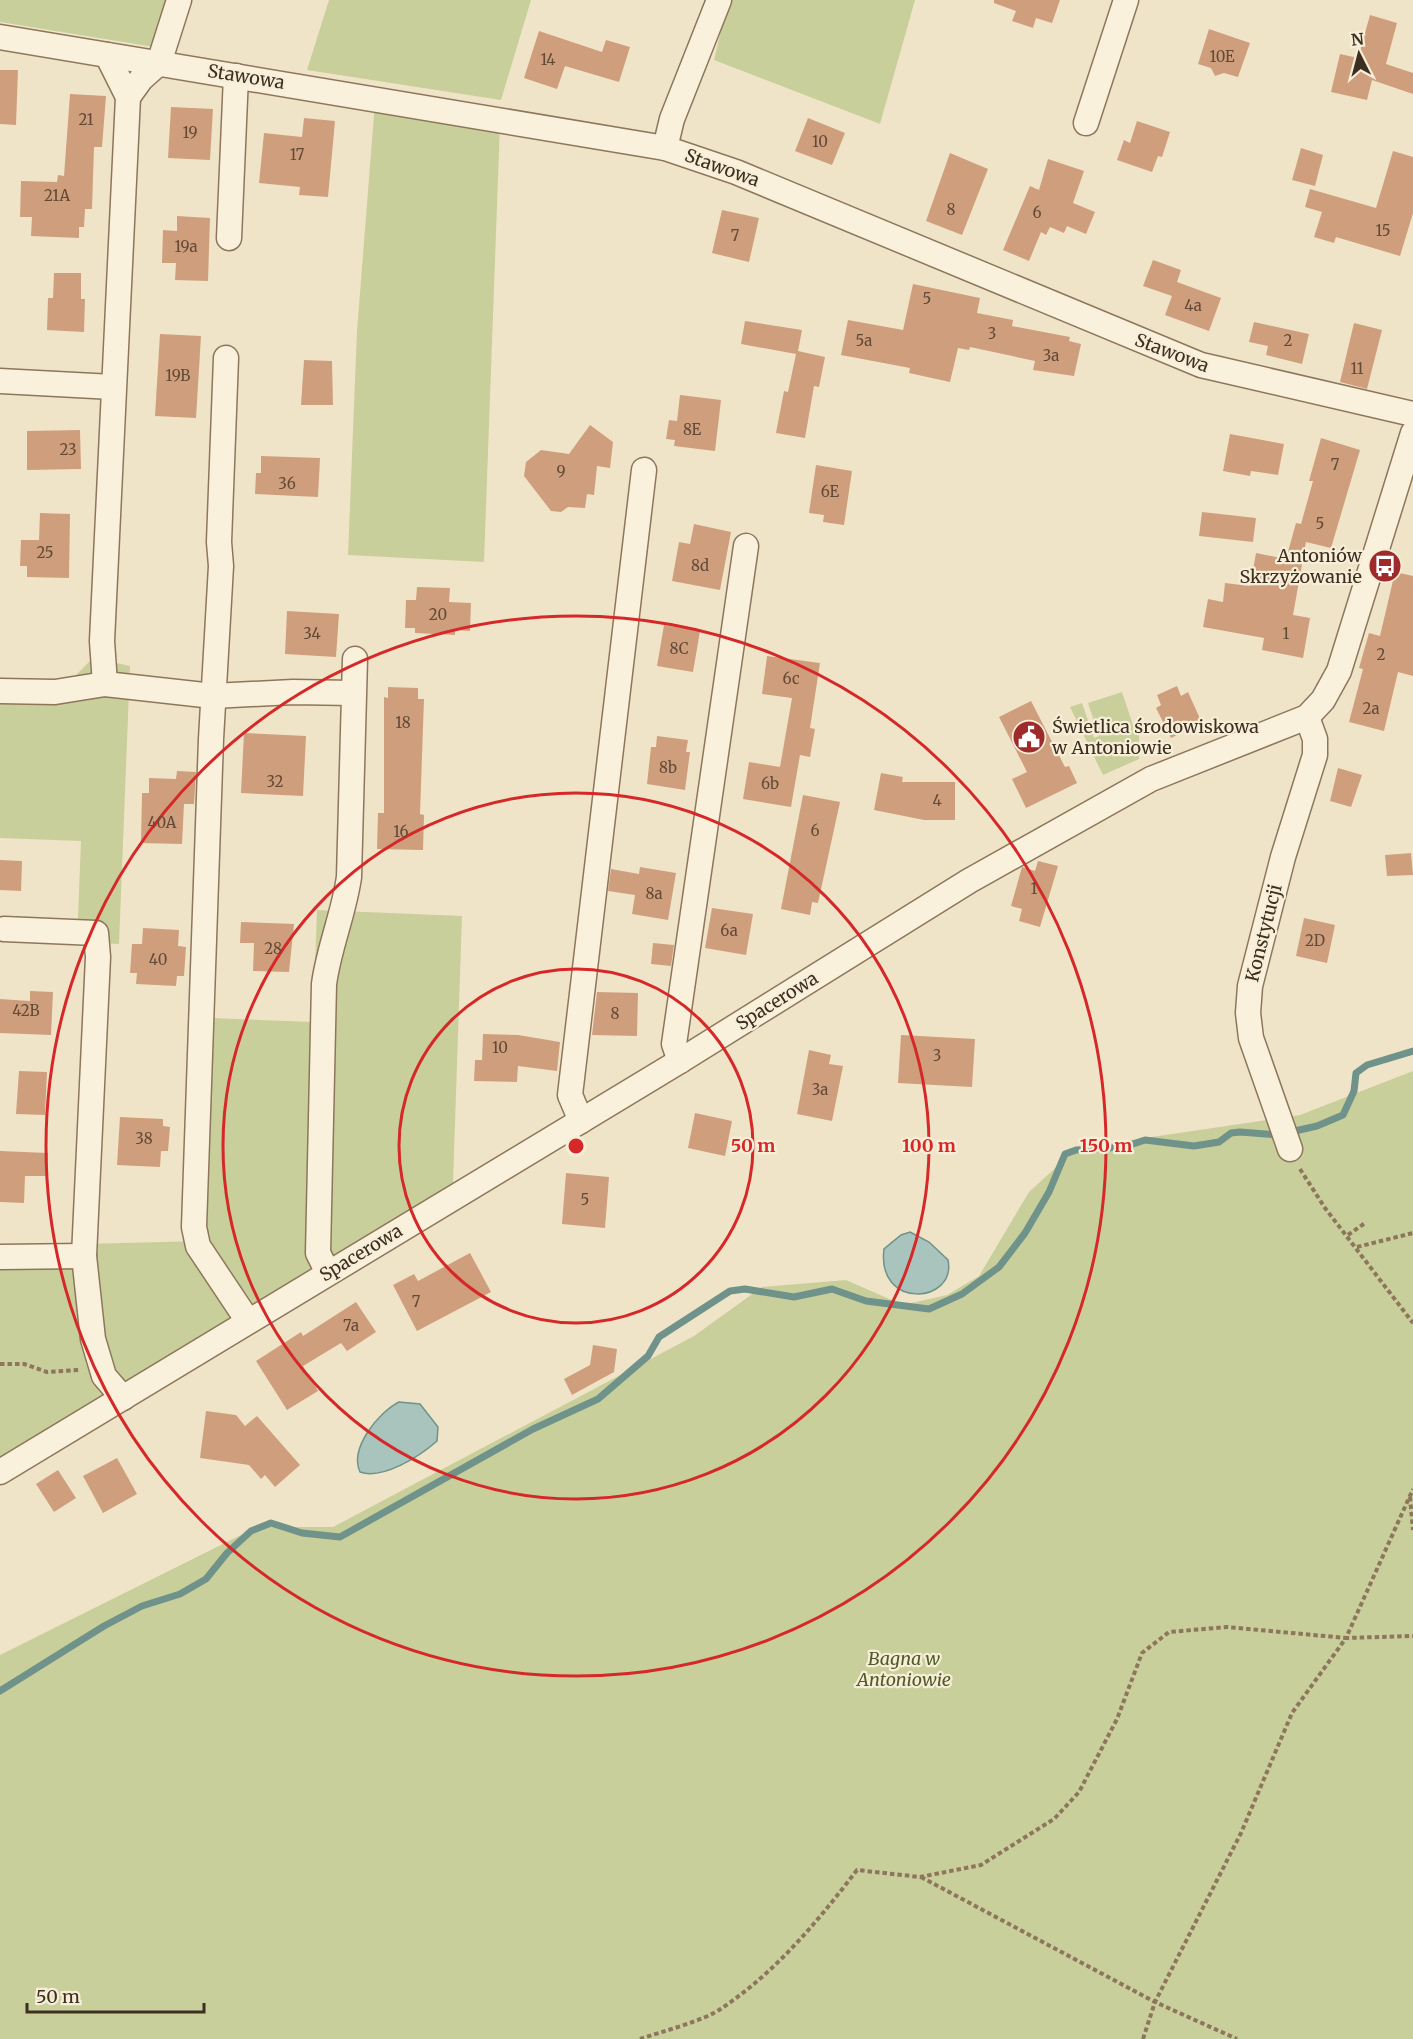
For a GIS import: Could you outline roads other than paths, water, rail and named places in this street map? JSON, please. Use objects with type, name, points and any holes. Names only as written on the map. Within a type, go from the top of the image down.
[{"type":"street","points":[[128,97],[141,79],[159,63],[179,0]]},
{"type":"street","points":[[665,148],[672,119],[719,0]]},
{"type":"street","points":[[1086,123],[1126,0]]},
{"type":"street","name":"Stawowa","points":[[0,37],[665,148],[736,172],[1201,365],[1413,414]]},
{"type":"street","points":[[105,684],[102,641],[128,97],[107,55]]},
{"type":"street","points":[[229,238],[236,76]]},
{"type":"street","points":[[226,358],[219,542],[221,566],[213,696],[194,1227],[198,1246],[248,1321]]},
{"type":"street","points":[[0,381],[113,387]]},
{"type":"street","name":"Spacerowa","points":[[0,1472],[680,1061],[969,881],[1123,793],[1173,769],[1307,717],[1323,700],[1339,671],[1413,433]]},
{"type":"street","points":[[581,1121],[570,1095],[644,470]]},
{"type":"street","points":[[680,1061],[674,1044],[746,546]]},
{"type":"street","points":[[328,1274],[318,1253],[324,984],[327,959],[345,906],[349,877],[355,659]]},
{"type":"street","points":[[0,691],[55,692],[105,684],[213,696],[293,692],[353,693]]},
{"type":"street","name":"Konstytucji","points":[[1290,1149],[1251,1038],[1248,1013],[1250,986],[1283,857],[1315,755],[1315,739],[1307,717]]},
{"type":"street","points":[[4,929],[96,933],[98,957],[84,1256],[93,1339],[104,1376],[123,1398]]},
{"type":"street","points":[[0,1257],[84,1256]]},
{"type":"water","points":[[910,1232],[929,1242],[948,1260],[948,1275],[941,1285],[930,1292],[916,1294],[903,1291],[892,1283],[885,1269],[884,1249],[901,1235]]},
{"type":"water","points":[[399,1402],[420,1404],[438,1427],[437,1441],[411,1460],[390,1470],[369,1474],[360,1472],[358,1463],[362,1442],[375,1422]]},
{"type":"waterway","points":[[0,1691],[104,1626],[142,1606],[180,1594],[206,1579],[227,1553],[251,1531],[271,1523],[302,1533],[340,1537],[533,1429],[598,1399],[648,1356],[659,1337],[730,1291],[745,1289],[794,1297],[832,1289],[866,1301],[929,1309],[962,1294],[999,1267],[1025,1233],[1049,1192],[1065,1154],[1076,1150],[1124,1147],[1145,1140],[1194,1146],[1219,1142],[1231,1133],[1277,1135],[1317,1126],[1343,1115],[1354,1091],[1356,1073],[1367,1065],[1413,1051]]},
{"type":"place","name":"Antoniów Skrzyżowanie","points":[[1385,566]]},
{"type":"place","name":"Świetlica środowiskowa w Antoniowie","points":[[1029,737]]},
{"type":"park label","name":"Bagna w Antoniowie","points":[[904,1669]]}]
